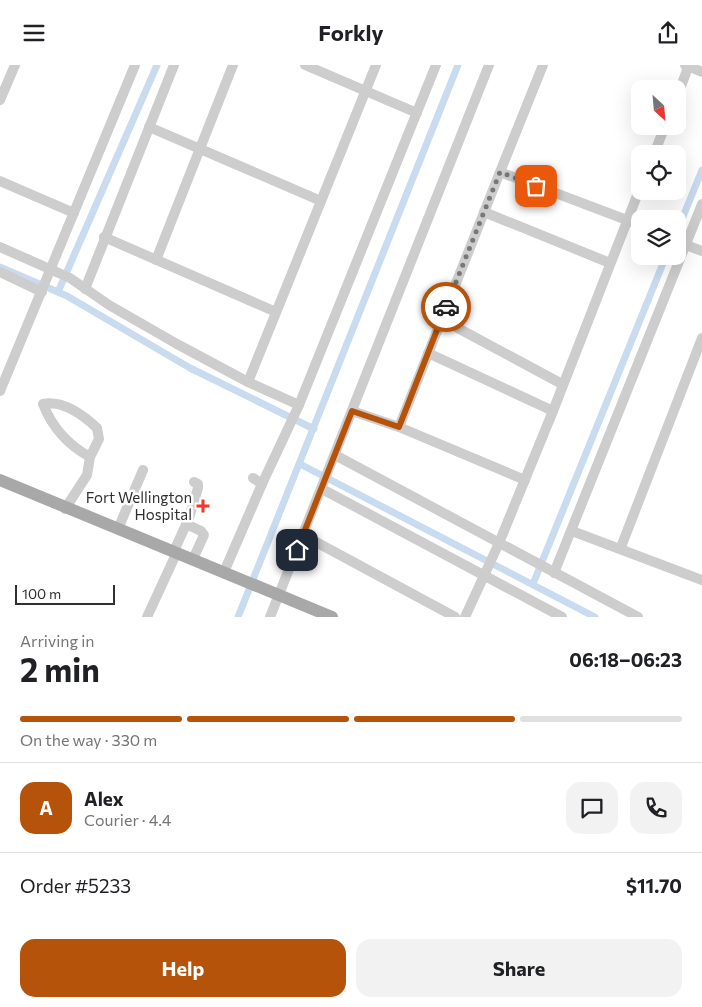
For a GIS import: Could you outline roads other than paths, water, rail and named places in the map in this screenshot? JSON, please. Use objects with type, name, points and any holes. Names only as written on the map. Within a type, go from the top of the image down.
[{"type":"main road","points":[[0,480],[65,509],[175,551],[332,617]]},
{"type":"street","points":[[0,100],[14,65]]},
{"type":"street","points":[[0,391],[135,65]]},
{"type":"street","points":[[84,289],[174,65]]},
{"type":"street","points":[[156,260],[233,65]]},
{"type":"street","points":[[305,65],[417,113]]},
{"type":"street","points":[[248,383],[376,65]]},
{"type":"street","points":[[224,572],[257,481],[288,429],[299,405],[436,65]]},
{"type":"street","points":[[270,617],[277,594],[322,489],[489,65]]},
{"type":"street","points":[[399,427],[543,65]]},
{"type":"street","points":[[683,80],[688,65],[702,72]]},
{"type":"street","points":[[149,127],[321,201]]},
{"type":"street","points":[[500,172],[631,222]]},
{"type":"street","points":[[0,181],[74,213]]},
{"type":"street","points":[[465,617],[499,543],[553,411],[635,200]]},
{"type":"street","points":[[702,204],[686,245],[702,251]]},
{"type":"street","points":[[484,212],[610,263]]},
{"type":"street","points":[[104,237],[276,312]]},
{"type":"street","points":[[0,247],[70,278],[84,289],[177,344],[248,383],[299,405]]},
{"type":"street","points":[[554,573],[678,265]]},
{"type":"street","points":[[0,272],[42,292]]},
{"type":"street","points":[[442,319],[562,384]]},
{"type":"street","points":[[621,547],[702,338]]},
{"type":"street","points":[[428,353],[553,411]]},
{"type":"street","points":[[65,509],[87,475],[90,457],[98,439],[97,428],[66,406],[50,402],[43,404],[55,427],[68,442],[90,457]]},
{"type":"street","points":[[352,411],[399,427],[524,480]]},
{"type":"street","points":[[334,455],[533,563],[638,617]]},
{"type":"street","points":[[118,529],[143,470]]},
{"type":"street","points":[[147,617],[186,524],[198,488],[198,484],[194,482]]},
{"type":"street","points":[[322,489],[485,571],[562,617]]},
{"type":"street","points":[[186,524],[201,531],[204,535],[193,559]]},
{"type":"street","points":[[572,531],[621,547],[702,580]]},
{"type":"street","points":[[303,535],[454,617]]},
{"type":"waterway","points":[[58,292],[157,65]]},
{"type":"waterway","points":[[238,617],[458,65]]},
{"type":"waterway","points":[[686,210],[702,170]]},
{"type":"waterway","points":[[533,584],[662,265]]},
{"type":"waterway","points":[[0,267],[67,296],[190,368],[314,429]]},
{"type":"waterway","points":[[300,464],[595,617]]},
{"type":"place","name":"Fort Wellington Hospital","points":[[203,506]]}]
